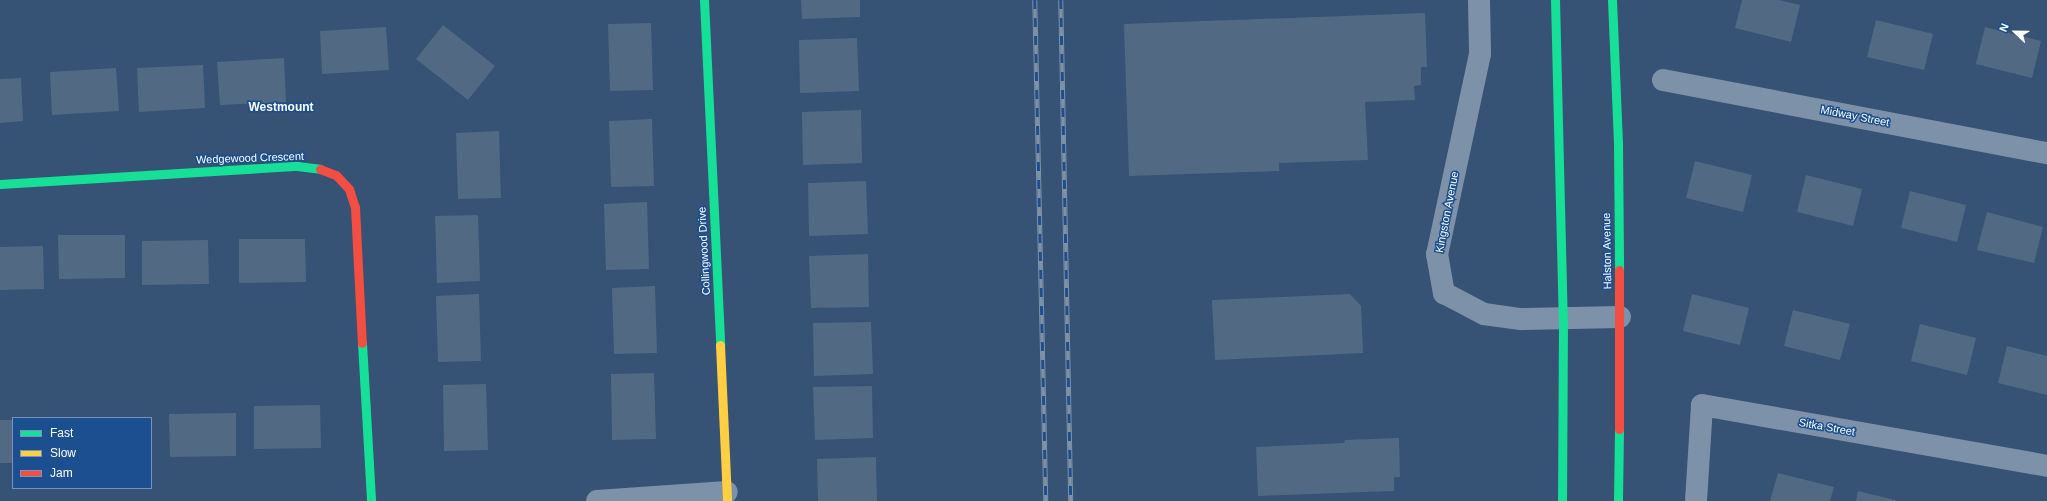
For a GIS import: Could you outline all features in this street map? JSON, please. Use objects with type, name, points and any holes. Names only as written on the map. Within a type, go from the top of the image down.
[{"type":"street","name":"Collingwood Drive","points":[[704,0],[727,496]]},
{"type":"street","name":"Kingston Avenue","points":[[1479,0],[1480,54],[1437,254],[1444,293],[1484,314],[1521,319],[1563,320],[1620,317]]},
{"type":"street","points":[[1555,0],[1563,320],[1562,501]]},
{"type":"street","name":"Halston Avenue","points":[[1612,0],[1618,143],[1620,317],[1618,501]]},
{"type":"street","name":"Midway Street","points":[[1663,80],[2047,153]]},
{"type":"street","name":"Wedgewood Crescent","points":[[0,184],[297,166],[319,168],[336,175],[349,188],[355,207],[371,501]]},
{"type":"street","name":"Sitka Street","points":[[1696,501],[1702,405],[2047,466]]},
{"type":"street","points":[[597,501],[727,496]]},
{"type":"building","points":[[801,0],[860,0],[860,17],[802,19]]},
{"type":"building","points":[[1742,0],[1779,0],[1800,5],[1791,42],[1735,28]]},
{"type":"building","points":[[1425,13],[1427,67],[1421,67],[1421,85],[1414,86],[1415,100],[1365,102],[1368,160],[1279,163],[1279,171],[1129,176],[1124,24]]},
{"type":"building","points":[[1876,20],[1933,34],[1924,70],[1867,57]]},
{"type":"building","points":[[651,23],[653,90],[610,91],[608,24]]},
{"type":"building","points":[[443,25],[495,66],[468,100],[416,59]]},
{"type":"building","points":[[386,27],[389,70],[322,74],[320,31]]},
{"type":"building","points":[[1985,27],[2041,41],[2032,78],[1976,64]]},
{"type":"building","points":[[857,38],[859,91],[800,93],[799,40]]},
{"type":"building","points":[[284,58],[286,102],[220,105],[217,62]]},
{"type":"building","points":[[203,65],[205,108],[139,112],[137,68]]},
{"type":"building","points":[[116,68],[119,111],[52,115],[50,72]]},
{"type":"building","points":[[21,78],[23,121],[0,123],[0,79]]},
{"type":"building","points":[[861,110],[862,163],[803,165],[802,112]]},
{"type":"building","points":[[652,119],[654,186],[611,187],[609,121]]},
{"type":"building","points":[[499,131],[501,198],[458,199],[456,133]]},
{"type":"building","points":[[1695,161],[1752,175],[1743,212],[1686,198]]},
{"type":"building","points":[[1806,175],[1862,189],[1853,226],[1797,212]]},
{"type":"building","points":[[866,181],[868,234],[809,236],[808,183]]},
{"type":"building","points":[[1910,191],[1966,205],[1957,242],[1901,228]]},
{"type":"building","points":[[647,202],[649,269],[606,270],[604,204]]},
{"type":"building","points":[[1987,212],[2043,227],[2034,263],[1977,250]]},
{"type":"building","points":[[478,215],[480,281],[437,283],[435,216]]},
{"type":"building","points":[[58,235],[125,235],[125,278],[59,279]]},
{"type":"building","points":[[239,239],[305,239],[306,282],[239,283]]},
{"type":"building","points":[[208,240],[209,284],[142,285],[142,241]]},
{"type":"building","points":[[43,246],[44,289],[0,290],[0,247]]},
{"type":"building","points":[[868,254],[869,307],[811,308],[809,256]]},
{"type":"building","points":[[655,286],[657,353],[614,354],[612,288]]},
{"type":"building","points":[[479,294],[481,361],[438,362],[436,296]]},
{"type":"building","points":[[1350,294],[1361,306],[1363,353],[1215,360],[1212,300]]},
{"type":"building","points":[[1692,294],[1749,308],[1740,345],[1683,331]]},
{"type":"building","points":[[1793,310],[1850,324],[1840,360],[1784,346]]},
{"type":"building","points":[[871,322],[873,374],[814,376],[813,323]]},
{"type":"building","points":[[1920,324],[1976,338],[1967,375],[1911,361]]},
{"type":"building","points":[[2007,346],[2047,356],[2047,395],[1998,383]]},
{"type":"building","points":[[654,373],[656,439],[612,440],[611,374]]},
{"type":"building","points":[[486,384],[488,450],[444,451],[443,385]]},
{"type":"building","points":[[872,386],[873,438],[815,440],[813,387]]},
{"type":"building","points":[[320,405],[321,448],[254,449],[254,406]]},
{"type":"building","points":[[236,413],[236,456],[170,457],[169,414]]},
{"type":"building","points":[[0,420],[12,420],[12,463],[0,463]]},
{"type":"building","points":[[1399,438],[1400,477],[1394,477],[1394,491],[1258,496],[1256,447],[1344,443],[1345,440]]},
{"type":"building","points":[[876,457],[877,501],[818,501],[817,459]]},
{"type":"building","points":[[1778,473],[1834,487],[1830,501],[1770,501]]},
{"type":"building","points":[[1858,491],[1895,500],[1895,501],[1856,501]]},
{"type":"railway","points":[[1035,0],[1046,501]]},
{"type":"railway","points":[[1061,0],[1071,501]]},
{"type":"traffic: fast","points":[[704,0],[720,345]]},
{"type":"traffic: fast","points":[[1555,0],[1563,320],[1562,501]]},
{"type":"traffic: fast","points":[[1612,0],[1618,143],[1619,270]]},
{"type":"traffic: fast","points":[[0,184],[297,166],[320,169]]},
{"type":"traffic: fast","points":[[362,343],[371,501]]},
{"type":"traffic: fast","points":[[1618,501],[1619,429]]},
{"type":"traffic: slow","points":[[720,345],[727,501]]},
{"type":"traffic: jam","points":[[320,169],[336,175],[349,189],[355,207],[362,343]]},
{"type":"traffic: jam","points":[[1619,270],[1619,429]]},
{"type":"district","name":"Westmount","points":[[281,108]]}]
